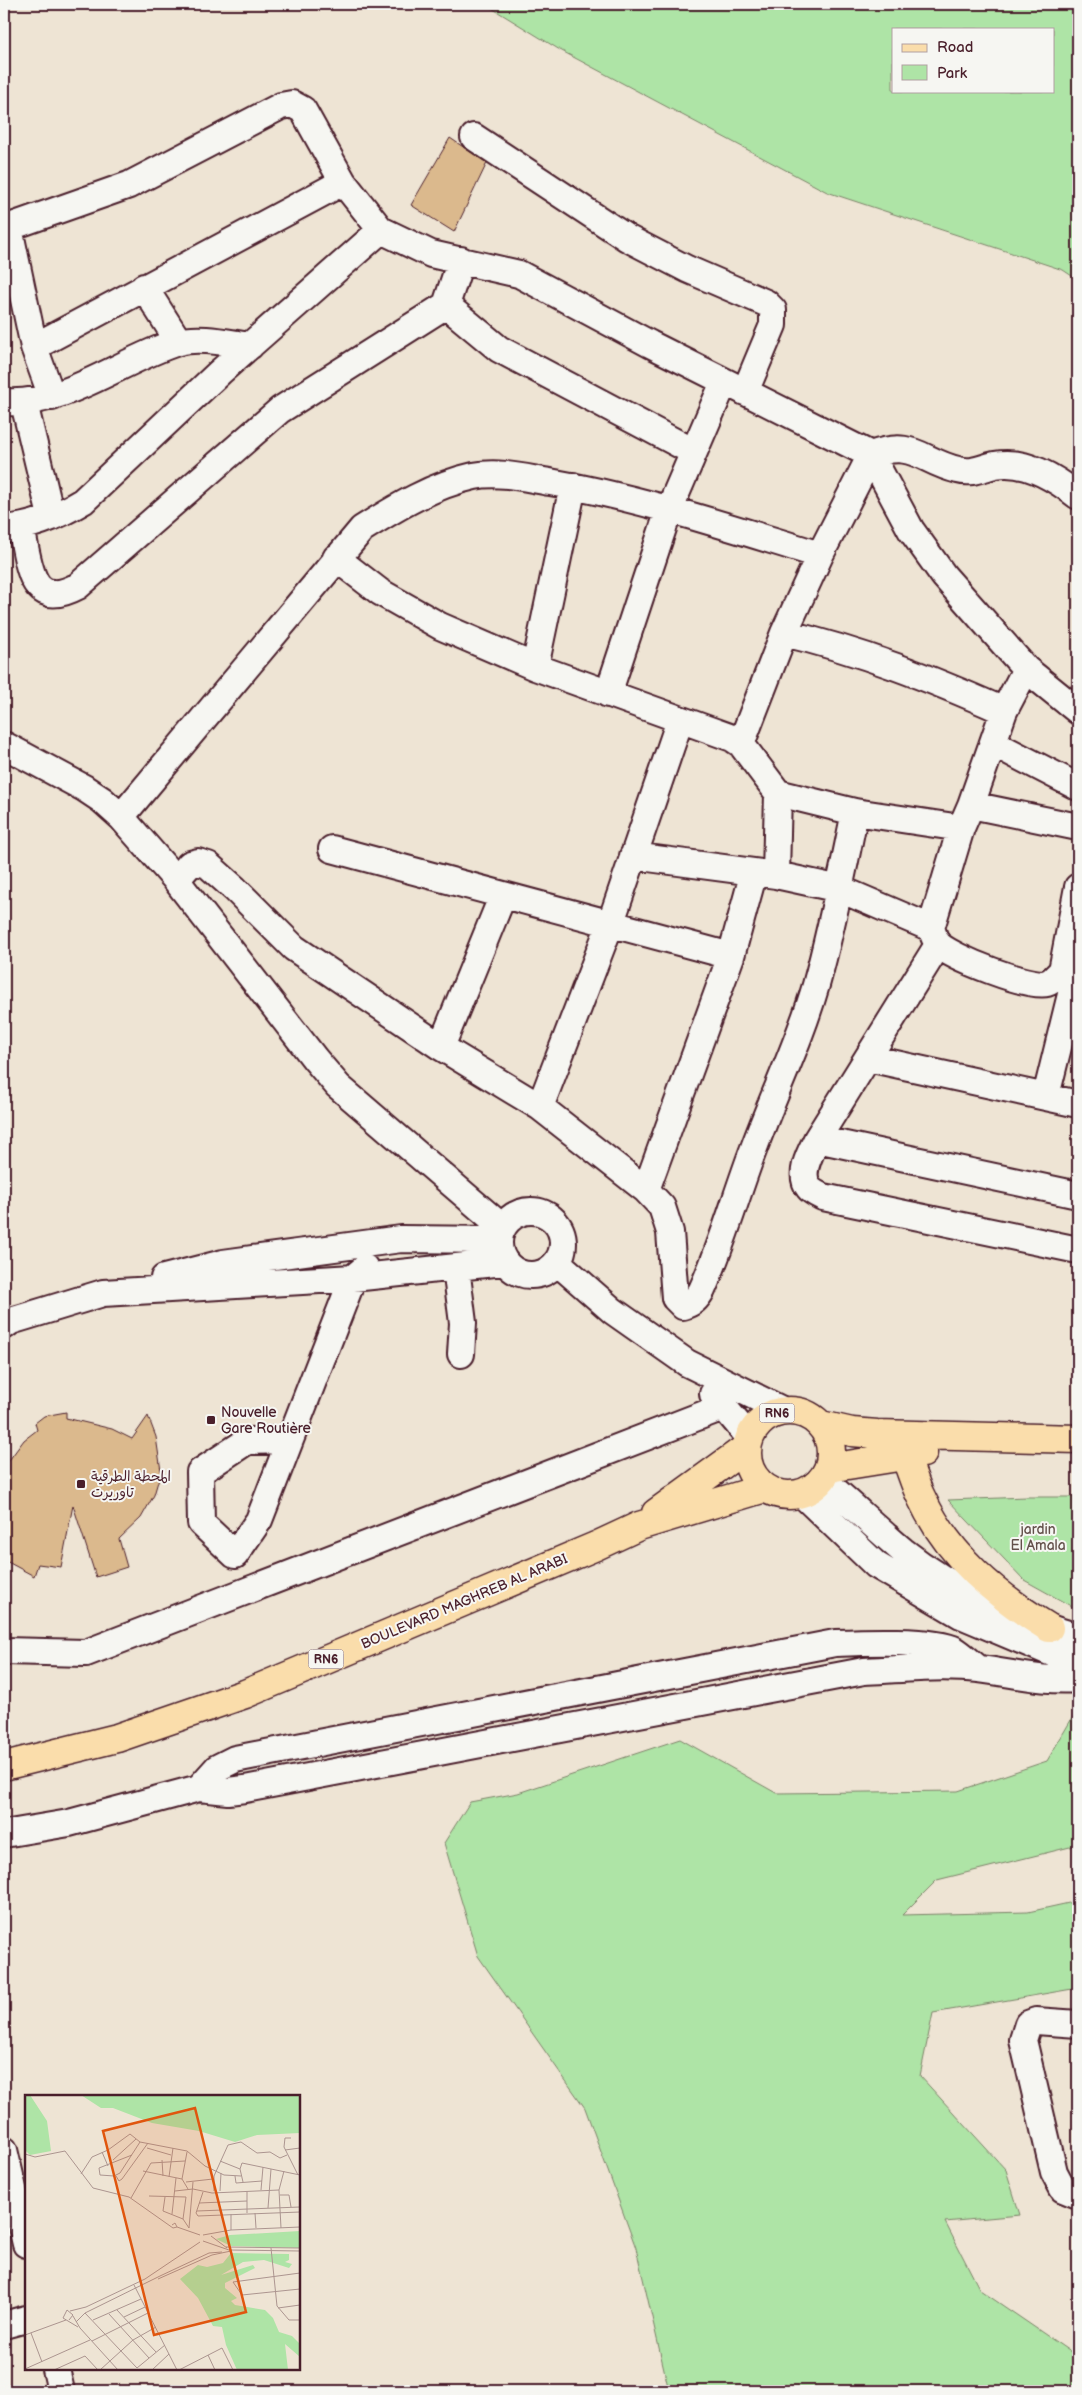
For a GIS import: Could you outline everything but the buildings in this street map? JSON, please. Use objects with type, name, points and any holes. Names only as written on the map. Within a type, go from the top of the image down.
[{"type":"main road","name":"RN6","points":[[748,1442],[754,1429],[767,1417],[784,1411],[804,1413],[821,1425],[852,1432],[1078,1439]]},
{"type":"main road","points":[[818,1481],[832,1457],[831,1446],[821,1425]]},
{"type":"main road","name":"RN6","points":[[765,1488],[782,1495],[818,1481],[905,1456],[1006,1438]]},
{"type":"main road","points":[[748,1442],[748,1463],[754,1477],[765,1488]]},
{"type":"main road","name":"BOULEVARD MAGHREB AL ARABI","points":[[639,1526],[748,1442]]},
{"type":"main road","points":[[905,1456],[922,1499],[946,1539],[975,1575],[1011,1605],[1049,1628]]},
{"type":"main road","name":"BOULEVARD MAGHREB AL ARABI","points":[[4,1766],[117,1738],[245,1694],[596,1546],[639,1526],[765,1488]]},
{"type":"street","points":[[52,397],[34,347],[6,228],[129,185],[281,106],[292,104],[303,110],[342,182],[381,230],[430,254],[520,274],[734,387],[871,455],[911,530],[944,576],[1026,670],[1078,710]]},
{"type":"street","points":[[474,137],[628,238],[687,269],[766,303],[773,310],[774,325],[692,451],[669,510],[608,694]]},
{"type":"street","points":[[34,347],[342,182]]},
{"type":"street","points":[[381,230],[250,346],[83,501],[50,516],[12,529],[36,584],[43,592],[55,594],[66,592],[78,586],[280,410],[446,305],[461,260]]},
{"type":"street","points":[[144,287],[179,342]]},
{"type":"street","points":[[446,305],[499,348],[692,451]]},
{"type":"street","points":[[50,516],[14,403],[52,397],[179,342],[214,342],[250,346]]},
{"type":"street","points":[[741,744],[784,633],[820,555],[871,455],[888,449],[904,449],[958,470],[975,472],[996,465],[1016,465],[1036,470],[1059,481],[1078,496]]},
{"type":"street","points":[[121,817],[362,529],[404,502],[475,476],[509,475],[573,486],[669,510],[820,555]]},
{"type":"street","points":[[535,667],[573,486]]},
{"type":"street","points":[[336,558],[380,592],[440,626],[535,667],[732,738],[741,744],[778,793],[855,812],[966,817],[1078,827]]},
{"type":"street","points":[[784,633],[873,657],[921,674],[1004,710]]},
{"type":"street","points":[[1026,670],[1004,710],[966,817],[935,936],[868,1058],[816,1139],[806,1161],[804,1174],[809,1188],[822,1197],[1078,1250]]},
{"type":"street","points":[[540,1107],[611,922],[680,720]]},
{"type":"street","points":[[993,743],[1078,787]]},
{"type":"street","points":[[4,745],[84,788],[102,800],[121,817],[176,880],[338,1086],[501,1243],[513,1270],[530,1275],[548,1271],[557,1262],[562,1253],[563,1237],[556,1222],[548,1215],[539,1211],[518,1213],[508,1218],[501,1243],[456,1268],[353,1278],[103,1293]]},
{"type":"street","points":[[646,1190],[732,956],[765,874],[778,793]]},
{"type":"street","points":[[176,880],[190,864],[198,862],[208,865],[236,889],[294,948],[441,1047],[540,1107],[646,1190],[662,1207],[670,1232],[675,1298],[683,1306],[693,1303],[701,1291],[721,1242],[754,1147],[796,1046],[816,985],[840,889],[855,812]]},
{"type":"street","points":[[332,850],[611,922],[732,956]]},
{"type":"street","points":[[633,856],[765,874],[840,889],[935,936],[983,968],[1035,984],[1047,983],[1072,973]]},
{"type":"street","points":[[1046,1096],[1072,973],[1078,887]]},
{"type":"street","points":[[441,1047],[503,895]]},
{"type":"street","points":[[868,1058],[1078,1104]]},
{"type":"street","points":[[816,1139],[1078,1196]]},
{"type":"street","points":[[4,1326],[11,1321],[103,1293],[224,1263],[401,1239],[501,1243]]},
{"type":"street","points":[[290,1440],[353,1278],[401,1239]]},
{"type":"street","points":[[557,1262],[614,1311],[687,1363],[784,1411]]},
{"type":"street","points":[[456,1268],[463,1323],[461,1354]]},
{"type":"street","points":[[687,1363],[723,1407],[748,1442]]},
{"type":"street","points":[[4,1651],[86,1653],[723,1407]]},
{"type":"street","points":[[818,1481],[905,1552],[972,1596],[1049,1628],[1078,1636]]},
{"type":"street","points":[[818,1481],[876,1565],[961,1615],[1078,1664]]},
{"type":"street","points":[[4,1834],[69,1824],[199,1788],[228,1791],[245,1789],[864,1671],[938,1668],[980,1669],[1043,1679],[1078,1679]]},
{"type":"street","points":[[1078,2024],[1036,2021],[1028,2024],[1023,2040],[1054,2172],[1063,2188],[1078,2195]]},
{"type":"street","points":[[4,2150],[12,2218],[25,2242]]},
{"type":"street","points":[[4,2325],[25,2319]]},
{"type":"street","points":[[56,2370],[61,2391]]},
{"type":"green space","points":[[485,4],[1078,4],[1078,280],[1063,270],[827,192],[560,50]]},
{"type":"green space","name":"jardin El Amala","points":[[1078,1497],[1078,1610],[1024,1580],[948,1500]]},
{"type":"green space","points":[[1078,1708],[1078,1845],[937,1880],[902,1915],[1028,1912],[1078,1901],[1078,1988],[933,2013],[920,2076],[1006,2170],[1020,2215],[945,2222],[980,2290],[1078,2357],[1078,2391],[669,2391],[636,2248],[585,2108],[478,1956],[444,1843],[470,1802],[518,1793],[680,1739],[776,1793],[958,1791],[1047,1761]]},
{"type":"place","name":"Nouvelle Gare Routière","points":[[211,1420]]},
{"type":"place","name":"المحطة الطرقية تاوريرت","points":[[81,1484]]}]
